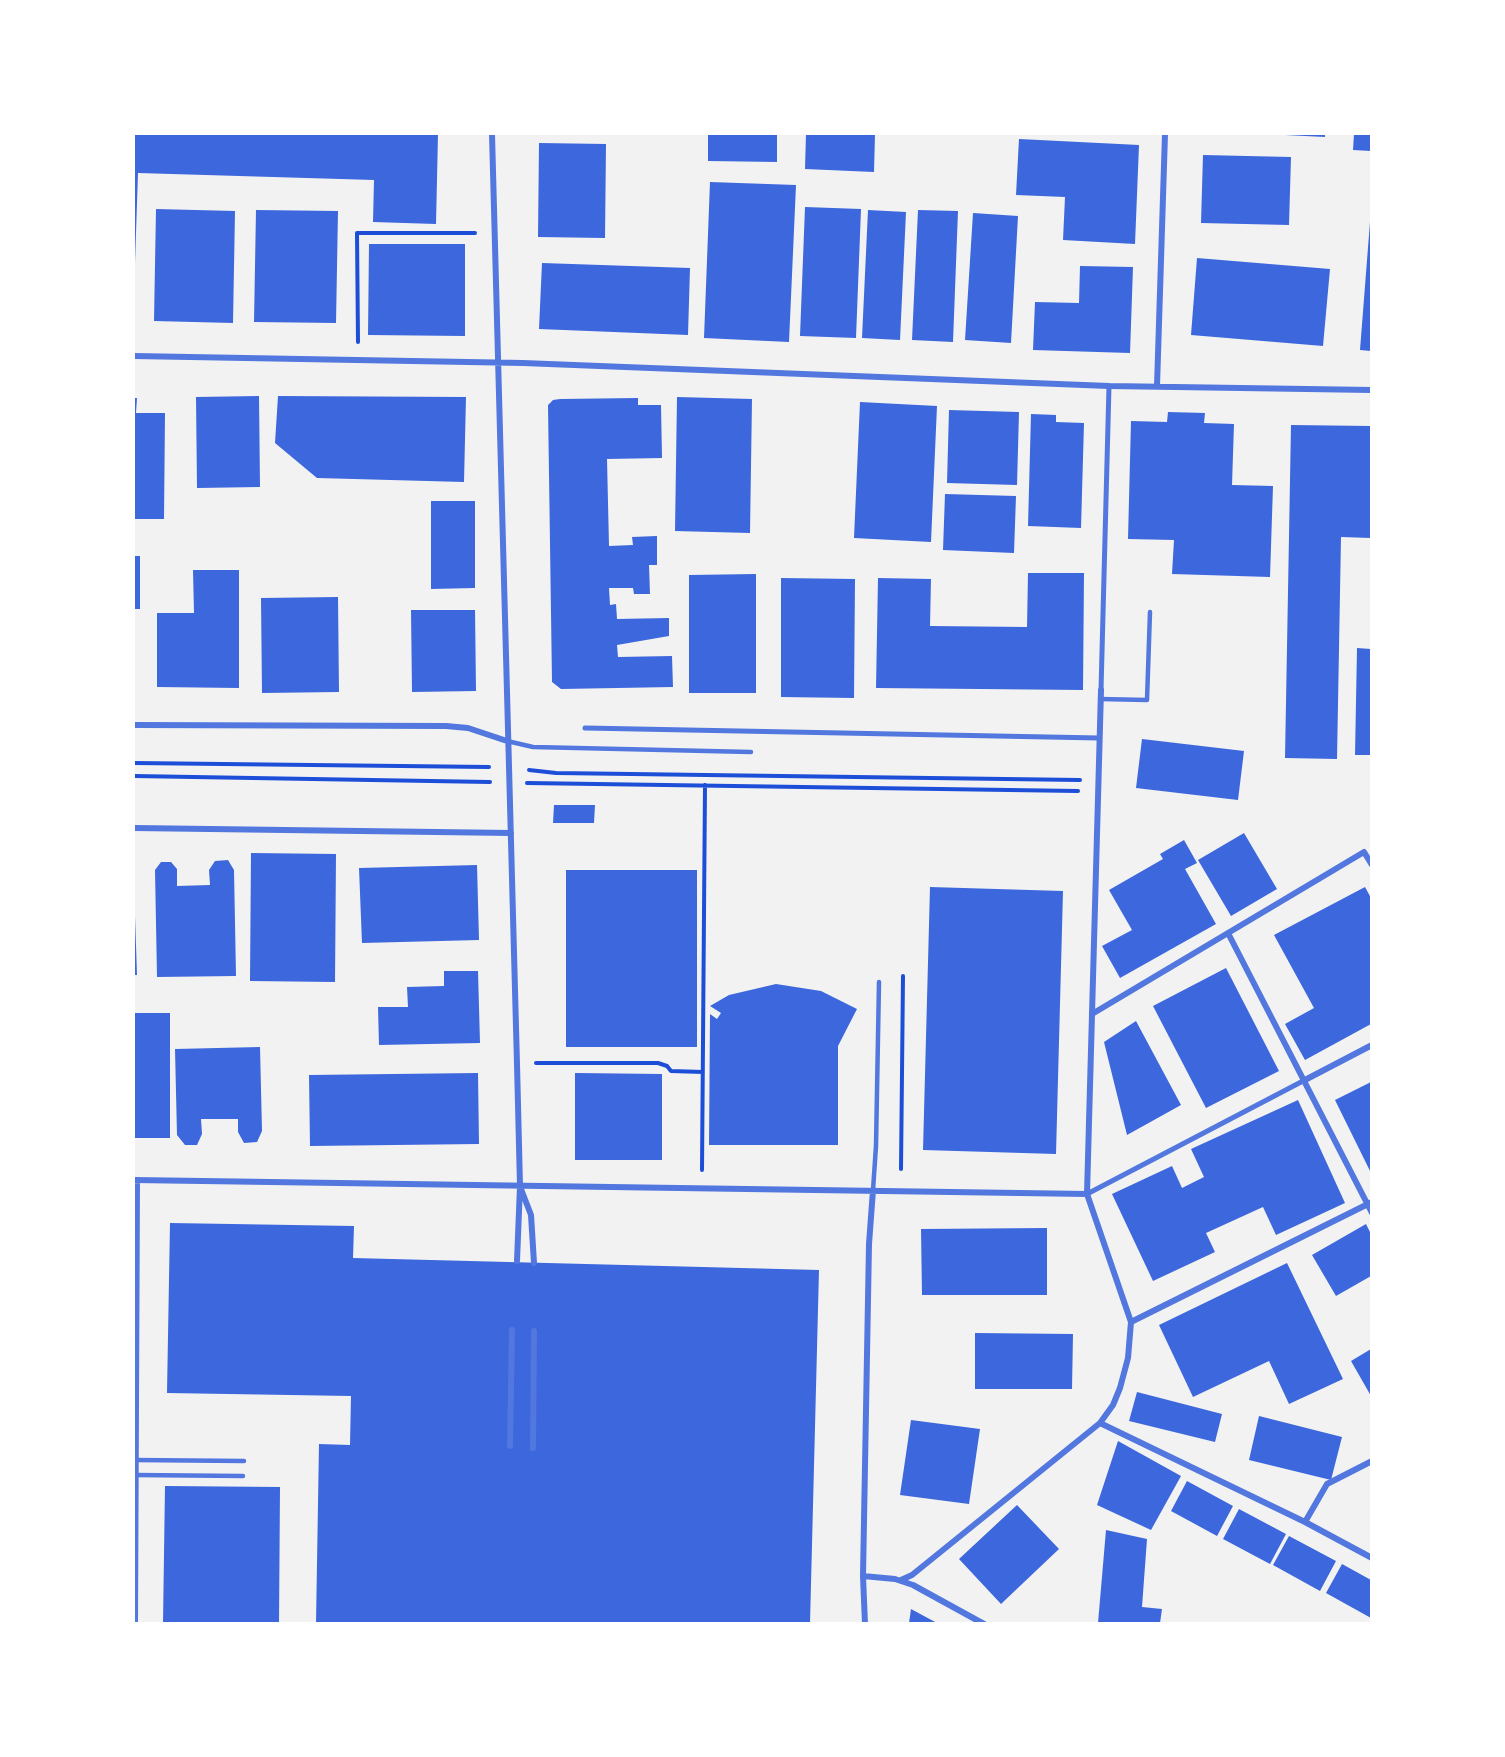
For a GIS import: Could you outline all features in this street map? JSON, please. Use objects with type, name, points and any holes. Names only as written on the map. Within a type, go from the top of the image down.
[{"type":"street","points":[[492,134],[520,1186],[517,1261]]},
{"type":"street","points":[[1157,386],[1165,134]]},
{"type":"street","points":[[134,356],[497,363],[1109,386],[1371,390]]},
{"type":"street","points":[[901,1580],[912,1575],[1101,1423],[1113,1405],[1128,1358],[1131,1322],[1087,1194],[1109,386]]},
{"type":"street","points":[[134,725],[446,726],[468,728],[507,741]]},
{"type":"street","points":[[585,728],[1099,738]]},
{"type":"street","points":[[134,828],[511,833]]},
{"type":"street","points":[[1092,1014],[1364,852],[1371,865]]},
{"type":"street","points":[[1228,933],[1369,1203],[1371,1213]]},
{"type":"street","points":[[135,1623],[135,1180],[1087,1194],[1371,1045]]},
{"type":"street","points":[[520,1186],[531,1215],[534,1263]]},
{"type":"street","points":[[865,1623],[863,1576],[869,1244],[873,1190]]},
{"type":"street","points":[[1131,1322],[1369,1203]]},
{"type":"street","points":[[510,1446],[512,1330]]},
{"type":"street","points":[[533,1448],[534,1331]]},
{"type":"street","points":[[1101,1423],[1305,1522],[1371,1558]]},
{"type":"street","points":[[1305,1522],[1327,1484],[1371,1461]]},
{"type":"street","points":[[863,1576],[901,1580],[984,1623]]},
{"type":"lane","points":[[1100,699],[1147,700],[1150,612]]},
{"type":"lane","points":[[507,741],[533,747],[751,752]]},
{"type":"lane","points":[[873,1190],[879,982]]},
{"type":"lane","points":[[135,1460],[244,1461]]},
{"type":"lane","points":[[135,1475],[243,1476]]},
{"type":"path","points":[[358,346],[357,233],[481,233]]},
{"type":"path","points":[[134,763],[508,768],[556,773],[1098,780]]},
{"type":"path","points":[[134,776],[1098,791]]},
{"type":"path","points":[[702,1171],[705,785]]},
{"type":"path","points":[[901,1169],[903,976]]},
{"type":"path","points":[[517,1064],[658,1063],[667,1066],[671,1071],[703,1072]]},
{"type":"building","points":[[134,134],[438,134],[436,224],[373,222],[374,180],[138,173],[134,263]]},
{"type":"building","points":[[708,134],[777,134],[777,162],[708,161]]},
{"type":"building","points":[[806,134],[875,134],[874,172],[805,169]]},
{"type":"building","points":[[1325,134],[1325,137],[1285,135]]},
{"type":"building","points":[[1354,134],[1371,134],[1371,151],[1353,150]]},
{"type":"building","points":[[1019,139],[1139,145],[1135,244],[1063,240],[1065,197],[1016,195]]},
{"type":"building","points":[[539,143],[606,144],[605,238],[538,237]]},
{"type":"building","points":[[1203,155],[1291,157],[1289,225],[1201,223]]},
{"type":"building","points":[[710,182],[796,185],[789,342],[704,338]]},
{"type":"building","points":[[805,207],[861,209],[856,338],[800,336]]},
{"type":"building","points":[[156,209],[235,211],[233,323],[154,321]]},
{"type":"building","points":[[256,210],[338,211],[336,323],[254,322]]},
{"type":"building","points":[[868,210],[906,212],[900,340],[862,338]]},
{"type":"building","points":[[918,210],[958,211],[953,342],[912,340]]},
{"type":"building","points":[[973,213],[1018,216],[1011,343],[965,340]]},
{"type":"building","points":[[1371,222],[1371,351],[1360,350]]},
{"type":"building","points":[[369,244],[465,244],[465,336],[368,335]]},
{"type":"building","points":[[1197,258],[1330,269],[1323,346],[1191,335]]},
{"type":"building","points":[[542,263],[690,268],[688,335],[539,329]]},
{"type":"building","points":[[1080,266],[1133,267],[1130,353],[1033,350],[1035,302],[1079,303]]},
{"type":"building","points":[[259,396],[260,487],[197,488],[196,397]]},
{"type":"building","points":[[278,396],[466,397],[464,482],[317,478],[275,443]]},
{"type":"building","points":[[677,397],[752,399],[750,533],[675,531]]},
{"type":"building","points":[[134,398],[137,398],[136,413],[165,413],[164,519],[134,519]]},
{"type":"building","points":[[638,398],[638,405],[661,405],[662,458],[607,459],[609,546],[633,545],[632,537],[657,536],[657,565],[649,565],[650,594],[634,594],[633,588],[609,588],[610,605],[616,604],[617,619],[669,618],[669,636],[617,645],[618,657],[672,656],[673,687],[561,689],[552,682],[548,405],[553,400],[560,399]]},
{"type":"building","points":[[860,402],[937,406],[931,542],[854,538]]},
{"type":"building","points":[[949,410],[1019,412],[1017,485],[947,483]]},
{"type":"building","points":[[1168,412],[1205,413],[1204,423],[1234,424],[1232,485],[1273,486],[1270,577],[1172,574],[1174,540],[1128,539],[1131,421],[1167,422]]},
{"type":"building","points":[[1031,414],[1056,415],[1056,422],[1084,423],[1081,528],[1028,526]]},
{"type":"building","points":[[1291,425],[1371,426],[1371,538],[1341,537],[1337,759],[1285,758]]},
{"type":"building","points":[[945,494],[1016,496],[1014,553],[943,550]]},
{"type":"building","points":[[431,501],[475,501],[475,588],[431,589]]},
{"type":"building","points":[[134,556],[140,556],[140,609],[134,609]]},
{"type":"building","points":[[193,570],[239,570],[239,688],[157,687],[157,613],[194,613]]},
{"type":"building","points":[[1028,573],[1084,573],[1083,690],[876,688],[878,578],[931,579],[930,626],[1027,627]]},
{"type":"building","points":[[756,574],[756,693],[689,693],[689,575]]},
{"type":"building","points":[[781,578],[855,579],[854,698],[781,697]]},
{"type":"building","points":[[338,597],[339,692],[262,693],[261,598]]},
{"type":"building","points":[[411,610],[475,610],[476,691],[412,692]]},
{"type":"building","points":[[1357,648],[1371,649],[1371,755],[1355,755]]},
{"type":"building","points":[[1142,739],[1244,751],[1238,800],[1136,788]]},
{"type":"building","points":[[554,805],[595,805],[594,823],[553,823]]},
{"type":"building","points":[[1244,833],[1277,889],[1231,916],[1198,860]]},
{"type":"building","points":[[1184,840],[1197,863],[1185,869],[1216,924],[1120,978],[1102,946],[1132,930],[1109,890],[1163,859],[1160,854]]},
{"type":"building","points":[[251,853],[336,854],[335,982],[250,981]]},
{"type":"building","points":[[228,860],[234,870],[236,976],[157,977],[155,870],[161,862],[171,862],[177,869],[177,886],[210,885],[209,870],[215,861]]},
{"type":"building","points":[[477,865],[479,940],[362,943],[359,868]]},
{"type":"building","points":[[566,870],[697,870],[697,1047],[566,1047]]},
{"type":"building","points":[[930,887],[1063,891],[1056,1154],[923,1150]]},
{"type":"building","points":[[1365,887],[1371,898],[1371,1024],[1305,1060],[1285,1024],[1314,1008],[1274,935]]},
{"type":"building","points":[[135,916],[137,975],[134,975]]},
{"type":"building","points":[[1226,968],[1279,1071],[1206,1108],[1153,1006]]},
{"type":"building","points":[[444,971],[478,971],[480,1043],[379,1045],[378,1007],[408,1007],[407,987],[444,986]]},
{"type":"building","points":[[776,984],[821,991],[857,1009],[838,1046],[838,1145],[709,1145],[710,1014],[717,1019],[721,1013],[710,1006],[729,995]]},
{"type":"building","points":[[134,1013],[170,1013],[170,1138],[134,1138]]},
{"type":"building","points":[[1136,1021],[1181,1105],[1127,1135],[1104,1042]]},
{"type":"building","points":[[260,1047],[262,1131],[257,1142],[244,1143],[238,1132],[238,1119],[201,1119],[202,1134],[197,1145],[185,1145],[177,1135],[175,1049]]},
{"type":"building","points":[[478,1073],[479,1144],[310,1146],[309,1075]]},
{"type":"building","points":[[575,1073],[662,1074],[662,1160],[575,1160]]},
{"type":"building","points":[[1371,1082],[1371,1173],[1335,1100]]},
{"type":"building","points":[[1298,1100],[1345,1203],[1276,1235],[1263,1207],[1206,1233],[1215,1252],[1153,1281],[1112,1194],[1172,1166],[1182,1188],[1204,1177],[1191,1149]]},
{"type":"building","points":[[170,1223],[354,1226],[353,1258],[819,1270],[810,1623],[316,1623],[319,1444],[350,1445],[351,1396],[167,1393]]},
{"type":"building","points":[[1366,1224],[1371,1234],[1371,1276],[1336,1296],[1312,1255]]},
{"type":"building","points":[[1047,1228],[1047,1295],[922,1295],[921,1229]]},
{"type":"building","points":[[1287,1263],[1343,1379],[1289,1404],[1269,1361],[1193,1397],[1159,1325]]},
{"type":"building","points":[[975,1333],[1073,1334],[1072,1389],[975,1389]]},
{"type":"building","points":[[1371,1349],[1371,1396],[1351,1361]]},
{"type":"building","points":[[1137,1392],[1222,1414],[1215,1442],[1129,1421]]},
{"type":"building","points":[[1259,1416],[1342,1437],[1331,1480],[1249,1460]]},
{"type":"building","points":[[911,1420],[980,1429],[969,1504],[900,1495]]},
{"type":"building","points":[[1118,1441],[1181,1476],[1151,1530],[1097,1505]]},
{"type":"building","points":[[1187,1481],[1233,1506],[1217,1536],[1171,1511]]},
{"type":"building","points":[[165,1486],[280,1487],[279,1623],[163,1623]]},
{"type":"building","points":[[1017,1505],[1059,1549],[1001,1604],[959,1559]]},
{"type":"building","points":[[1239,1509],[1286,1534],[1270,1564],[1223,1539]]},
{"type":"building","points":[[1106,1530],[1147,1539],[1142,1607],[1162,1609],[1160,1623],[1098,1623]]},
{"type":"building","points":[[1289,1536],[1336,1561],[1320,1591],[1273,1565]]},
{"type":"building","points":[[1342,1564],[1371,1580],[1371,1618],[1326,1593]]},
{"type":"building","points":[[911,1609],[937,1623],[909,1623]]}]
